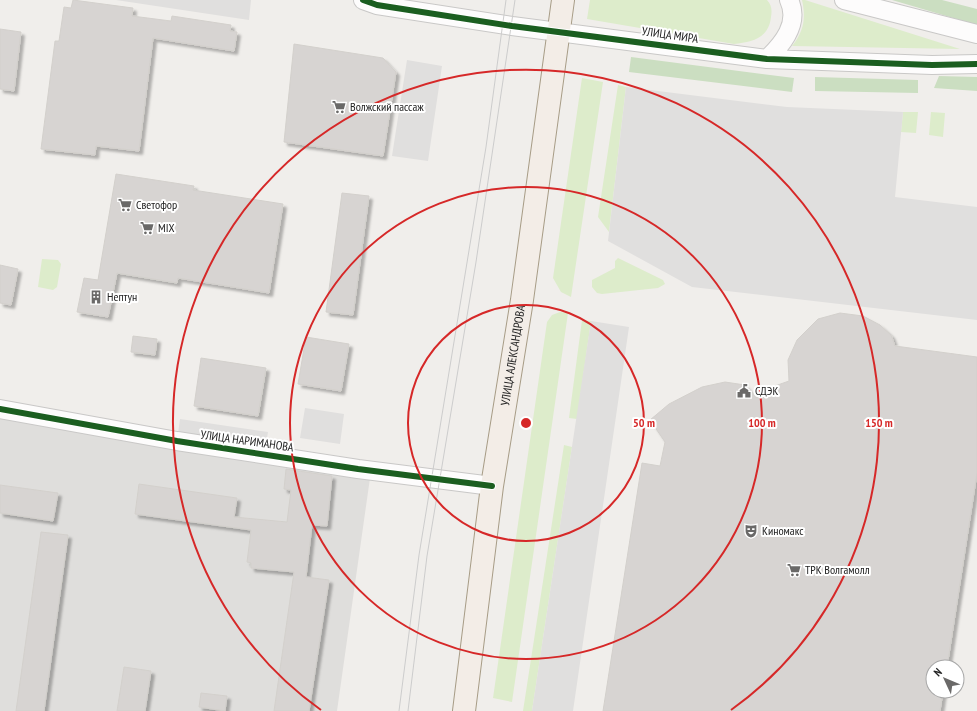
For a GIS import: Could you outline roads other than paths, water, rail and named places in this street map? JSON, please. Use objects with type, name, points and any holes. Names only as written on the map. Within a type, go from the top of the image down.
[{"type":"main road","name":"УЛИЦА АЛЕКСАНДРОВА","points":[[464,711],[492,486],[522,300],[563,0]]},
{"type":"street","points":[[767,59],[782,45],[792,22],[788,0]]},
{"type":"street","points":[[844,0],[977,34]]},
{"type":"street","name":"УЛИЦА МИРА","points":[[371,2],[478,21],[767,59],[977,64]]},
{"type":"street","name":"УЛИЦА НАРИМАНОВА","points":[[0,409],[177,441],[358,469],[492,486]]},
{"type":"tram line","points":[[399,711],[419,555],[486,147],[506,0]]},
{"type":"tram line","points":[[408,711],[427,556],[476,262],[515,0]]},
{"type":"place","name":"Волжский пассаж","points":[[339,107]]},
{"type":"place","name":"Светофор","points":[[125,205]]},
{"type":"place","name":"MIX","points":[[147,228]]},
{"type":"place","name":"Нептун","points":[[96,297]]},
{"type":"place","name":"СДЭК","points":[[744,391]]},
{"type":"place","name":"Киномакс","points":[[751,531]]},
{"type":"place","name":"ТРК Волгамолл","points":[[794,570]]}]
